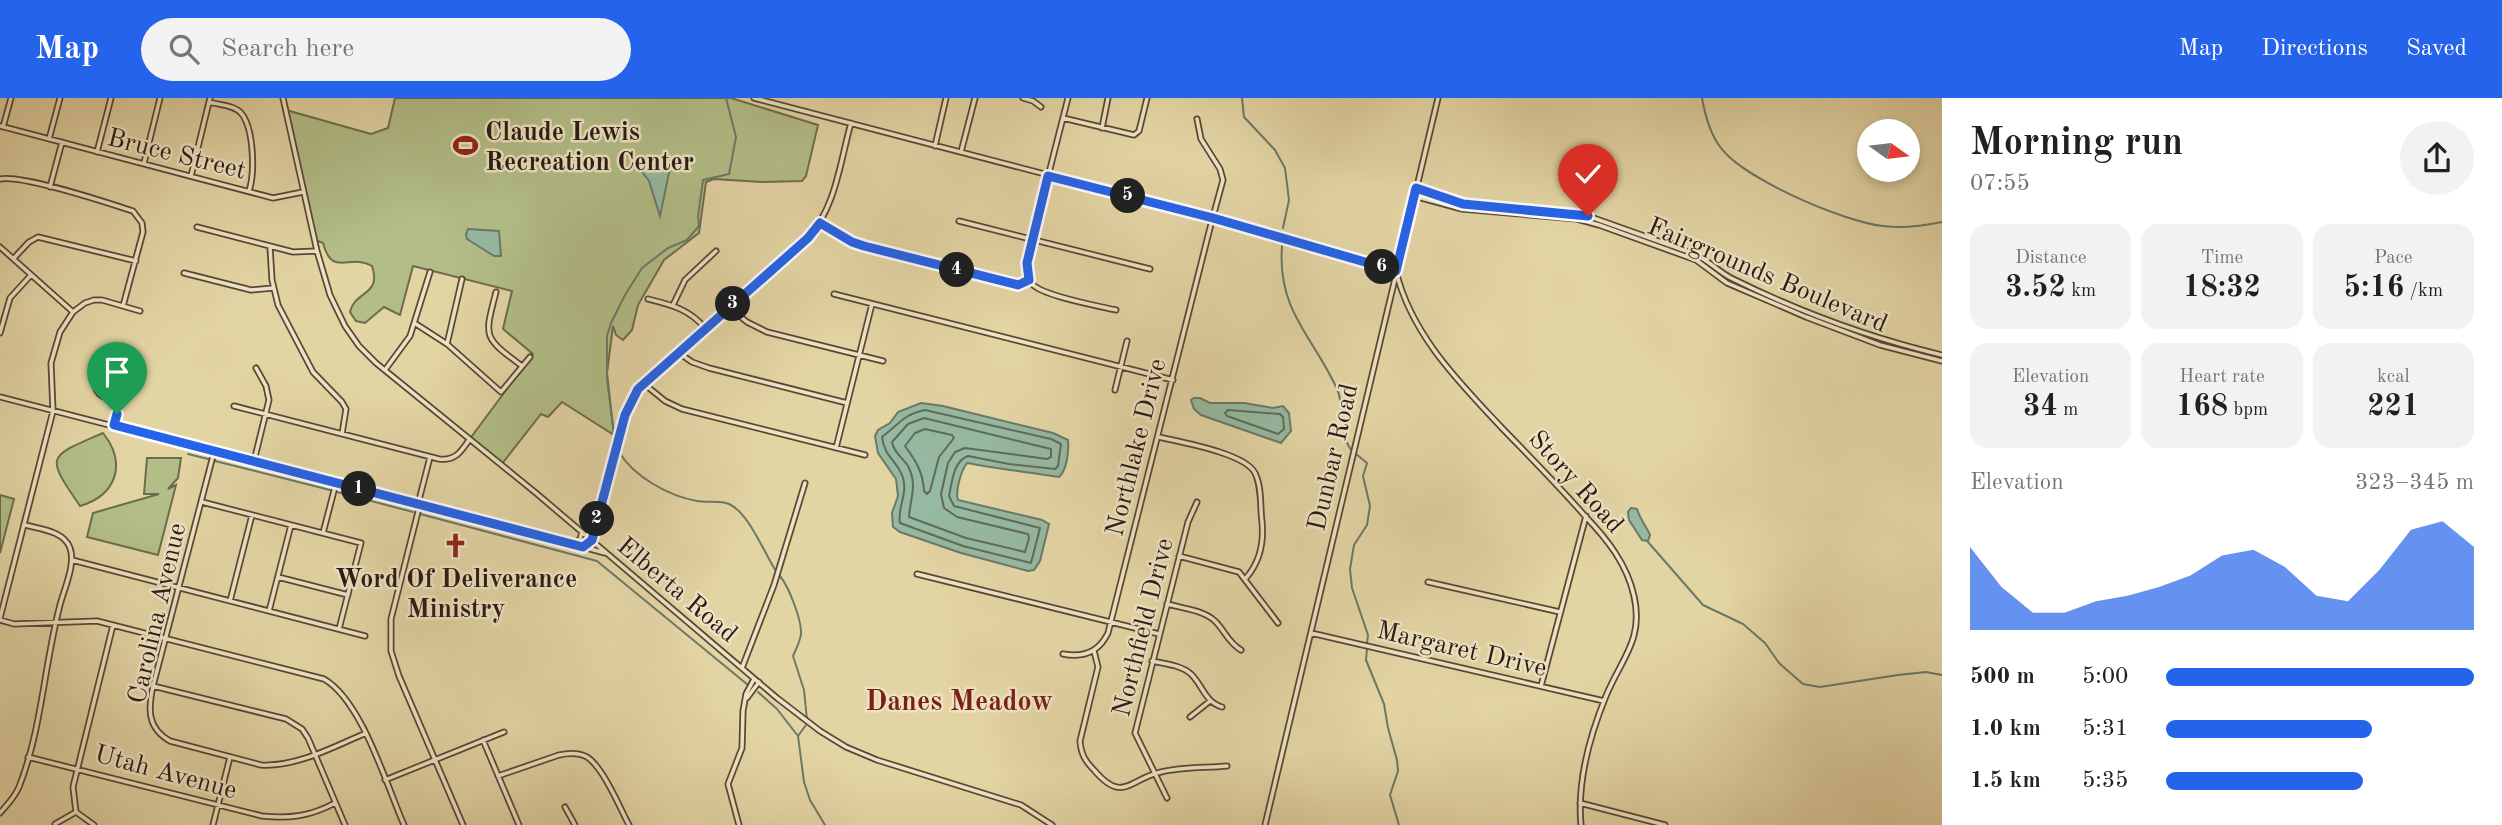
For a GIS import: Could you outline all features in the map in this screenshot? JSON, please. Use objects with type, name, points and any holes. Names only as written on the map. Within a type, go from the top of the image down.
[{"type":"street","points":[[1,127],[10,98]]},
{"type":"street","points":[[49,139],[60,98]]},
{"type":"street","points":[[97,152],[111,98]]},
{"type":"street","points":[[144,163],[160,98]]},
{"type":"street","name":"Elberta Road","points":[[283,98],[317,251],[330,295],[341,320],[359,346],[813,727],[854,751],[877,760],[1021,805],[1052,825]]},
{"type":"street","points":[[754,98],[1213,218],[1396,271]]},
{"type":"street","points":[[934,146],[946,98]]},
{"type":"street","points":[[961,152],[975,98]]},
{"type":"street","points":[[1023,98],[1041,107]]},
{"type":"street","points":[[1068,98],[1027,263],[1029,280],[1037,289],[1045,292],[1116,310]]},
{"type":"street","points":[[1102,128],[1108,98]]},
{"type":"street","points":[[1063,118],[1134,135],[1139,131],[1147,98]]},
{"type":"street","name":"Dunbar Road","points":[[1265,825],[1438,98]]},
{"type":"street","points":[[191,176],[209,100],[234,108],[245,120],[254,161],[250,191]]},
{"type":"street","name":"Northlake Drive","points":[[1094,651],[1105,638],[1111,622],[1223,180],[1220,169],[1201,139],[1197,119]]},
{"type":"street","points":[[583,547],[592,540],[625,415],[633,397],[643,383],[808,238],[820,223],[831,201],[851,123]]},
{"type":"street","name":"Bruce Street","points":[[1,127],[273,198],[303,192]]},
{"type":"street","points":[[50,187],[62,142]]},
{"type":"street","points":[[0,179],[11,177],[133,211],[142,223],[143,232],[123,306]]},
{"type":"street","name":"Fairgrounds Boulevard","points":[[1416,188],[1463,204],[1578,214],[1699,256],[1730,278],[1808,312],[1882,340],[1942,355]]},
{"type":"street","name":"Fairgrounds Boulevard","points":[[1414,196],[1462,209],[1577,219],[1628,232],[1696,260],[1727,283],[1806,317],[1881,345],[1942,361]]},
{"type":"street","points":[[958,221],[1150,269]]},
{"type":"street","points":[[820,223],[864,246],[1011,284],[1018,285],[1029,280]]},
{"type":"street","points":[[197,227],[270,247],[303,253],[317,251]]},
{"type":"street","points":[[14,258],[29,242],[38,237],[136,261]]},
{"type":"street","points":[[0,247],[74,312]]},
{"type":"street","points":[[270,247],[273,288],[287,326],[313,372],[342,402],[346,410],[342,434]]},
{"type":"street","points":[[673,305],[685,280],[716,251]]},
{"type":"street","name":"Story Road","points":[[1396,271],[1400,288],[1421,330],[1442,363],[1607,539],[1634,594],[1636,610],[1630,650],[1604,701],[1583,778],[1581,825]]},
{"type":"street","points":[[385,370],[399,354],[416,324],[430,272]]},
{"type":"street","points":[[184,273],[251,290],[273,288]]},
{"type":"street","points":[[0,333],[10,299],[31,275]]},
{"type":"street","points":[[447,344],[462,279]]},
{"type":"street","points":[[496,292],[488,335],[522,366]]},
{"type":"street","points":[[834,294],[1172,380]]},
{"type":"street","points":[[648,299],[673,305],[690,313],[705,328]]},
{"type":"street","points":[[139,311],[94,300],[74,312],[60,332],[52,352],[53,411],[0,619],[14,624],[97,621],[324,679],[334,685],[350,703],[366,733],[404,825]]},
{"type":"street","points":[[836,448],[872,304]]},
{"type":"street","points":[[730,308],[747,322],[767,332],[883,361]]},
{"type":"street","points":[[416,324],[447,344],[500,392],[530,357]]},
{"type":"street","points":[[1115,390],[1127,341]]},
{"type":"street","points":[[114,425],[119,407],[117,402],[98,393],[95,387],[98,365],[107,352],[117,349],[130,356]]},
{"type":"street","points":[[679,353],[692,362],[709,368],[847,403]]},
{"type":"street","points":[[254,461],[266,415],[268,393],[256,368]]},
{"type":"street","points":[[643,383],[665,401],[682,409],[865,455]]},
{"type":"street","points":[[0,397],[607,554]]},
{"type":"street","points":[[234,406],[449,460],[457,456],[470,440]]},
{"type":"street","points":[[1158,437],[1231,457],[1245,464],[1256,475],[1262,542],[1256,565],[1246,578]]},
{"type":"street","name":"Carolina Avenue","points":[[215,452],[153,685],[149,714],[153,726],[161,736],[170,741],[274,766],[288,764],[366,733]]},
{"type":"street","points":[[430,457],[391,619],[390,641],[396,668],[463,825]]},
{"type":"street","points":[[323,533],[336,483]]},
{"type":"street","points":[[742,668],[774,585],[805,483]]},
{"type":"street","points":[[202,502],[361,543],[339,629]]},
{"type":"street","name":"Northfield Drive","points":[[1167,798],[1135,733],[1188,522],[1198,502]]},
{"type":"street","points":[[230,601],[252,515]]},
{"type":"street","points":[[1541,686],[1586,516]]},
{"type":"street","points":[[0,813],[18,791],[28,757],[46,683],[55,621],[72,560],[70,547],[59,535],[24,525]]},
{"type":"street","points":[[269,611],[291,525]]},
{"type":"street","points":[[573,544],[580,539],[582,532]]},
{"type":"street","points":[[1180,556],[1234,569],[1246,578],[1278,623]]},
{"type":"street","points":[[72,560],[366,636]]},
{"type":"street","points":[[917,574],[1159,634]]},
{"type":"street","points":[[278,577],[348,595]]},
{"type":"street","points":[[1428,583],[1560,612]]},
{"type":"street","points":[[1167,604],[1209,617],[1221,628],[1230,643],[1241,650]]},
{"type":"street","points":[[94,825],[76,812],[72,794],[113,625]]},
{"type":"street","name":"Margaret Drive","points":[[1311,633],[1604,701]]},
{"type":"street","points":[[1063,654],[1075,656],[1094,651],[1098,667],[1080,741],[1086,761],[1101,779],[1114,788],[1129,787],[1155,773],[1227,766]]},
{"type":"street","points":[[1153,661],[1190,673],[1210,701],[1223,707]]},
{"type":"street","points":[[739,825],[729,784],[742,748],[746,694],[756,680]]},
{"type":"street","points":[[153,685],[286,719],[302,729],[345,825]]},
{"type":"street","points":[[1190,717],[1210,701]]},
{"type":"street","points":[[384,780],[504,733]]},
{"type":"street","points":[[483,740],[519,825]]},
{"type":"street","points":[[498,776],[559,755],[569,753],[586,757],[597,768],[629,825]]},
{"type":"street","name":"Utah Avenue","points":[[28,757],[262,816],[286,818],[317,812],[335,803]]},
{"type":"street","points":[[214,825],[230,757]]},
{"type":"street","points":[[1580,803],[1665,825]]},
{"type":"street","points":[[565,807],[575,825]]},
{"type":"street","points":[[55,824],[76,812]]},
{"type":"shaded area","points":[[395,98],[731,98],[818,125],[806,176],[802,181],[714,179],[706,182],[699,233],[664,260],[638,305],[632,330],[623,340],[616,335],[613,326],[607,373],[614,435],[562,402],[548,417],[541,414],[501,465],[469,440],[533,354],[503,329],[512,291],[413,266],[400,315],[384,307],[365,323],[356,321],[350,312],[357,300],[371,288],[374,276],[372,266],[331,260],[323,243],[315,240],[286,110],[371,134],[388,128]]},
{"type":"shaded area","points":[[103,433],[115,456],[114,477],[103,494],[80,506],[61,476],[57,459],[71,447]]},
{"type":"shaded area","points":[[147,458],[181,458],[178,478],[168,489],[176,485],[158,555],[87,537],[93,513],[159,494],[144,494]]},
{"type":"shaded area","points":[[0,495],[14,499],[0,553]]},
{"type":"water","points":[[636,158],[670,168],[660,216],[649,181],[633,160]]},
{"type":"water","points":[[468,229],[499,231],[501,256],[494,256],[467,239]]},
{"type":"water","points":[[1194,398],[1210,403],[1244,403],[1273,408],[1283,406],[1289,413],[1291,431],[1281,443],[1201,415],[1194,409],[1191,400]]},
{"type":"water","points":[[921,403],[1053,433],[1068,440],[1067,460],[1059,477],[967,463],[959,481],[958,500],[1049,524],[1040,561],[1034,570],[1028,571],[961,553],[900,532],[893,527],[892,513],[898,496],[896,479],[878,453],[875,436],[898,412]]},
{"type":"water","points":[[1631,508],[1637,509],[1650,535],[1648,541],[1642,540],[1629,520],[1628,512]]},
{"type":"waterway","points":[[614,435],[607,379],[607,336],[611,323],[642,268],[668,248],[687,240],[699,226],[703,180],[729,174],[736,137],[726,98]]},
{"type":"waterway","points":[[1242,98],[1244,117],[1275,150],[1285,168],[1289,200],[1283,228]]},
{"type":"waterway","points":[[1702,98],[1708,124],[1721,148],[1733,160],[1772,185],[1821,208],[1866,223],[1898,227],[1942,222]]},
{"type":"waterway","points":[[1282,246],[1282,269],[1291,306],[1337,389],[1343,429],[1352,451]]},
{"type":"waterway","points":[[619,452],[634,470],[664,490],[697,501],[729,504],[736,509],[749,524],[776,571]]},
{"type":"waterway","points":[[188,454],[208,459]]},
{"type":"waterway","points":[[1356,454],[1367,463],[1363,476],[1370,506],[1367,525],[1354,545],[1350,569],[1352,588],[1368,635],[1367,643]]},
{"type":"waterway","points":[[215,461],[330,490]]},
{"type":"waterway","points":[[337,492],[413,512]]},
{"type":"waterway","points":[[420,514],[597,561],[748,685]]},
{"type":"waterway","points":[[1648,542],[1703,605],[1743,624],[1765,643],[1779,663],[1803,684],[1820,687],[1926,672],[1942,675]]},
{"type":"waterway","points":[[780,576],[791,596],[801,628],[793,656],[804,690],[807,720]]},
{"type":"waterway","points":[[1367,649],[1366,660],[1384,704],[1397,760],[1398,771],[1390,795],[1399,825]]},
{"type":"waterway","points":[[758,692],[777,709],[798,736],[804,782],[810,800],[825,825]]},
{"type":"waterway","points":[[798,736],[806,725]]},
{"type":"place","name":"Claude Lewis Recreation Center","points":[[465,146]]},
{"type":"place","name":"Word Of Deliverance Ministry","points":[[456,546]]},
{"type":"district","name":"Danes Meadow","points":[[959,700]]},
{"type":"route","points":[[117,414],[114,425],[583,547],[592,540],[628,405],[638,389],[808,238],[820,223],[864,246],[1018,285],[1029,280],[1027,263],[1048,176],[1213,218],[1396,271],[1416,188],[1463,204],[1588,216]]}]
